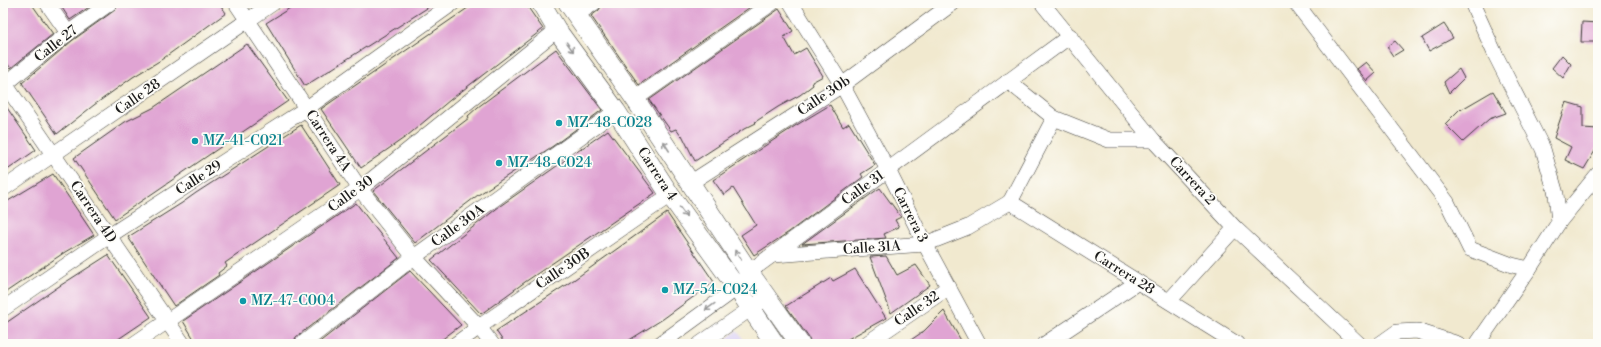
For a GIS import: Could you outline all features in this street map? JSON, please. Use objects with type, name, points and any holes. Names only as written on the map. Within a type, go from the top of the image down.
[{"type":"main road","name":"Carrera 4","points":[[541,3],[557,30],[616,111],[670,196],[737,288],[774,344]]},
{"type":"main road","name":"Carrera 4","points":[[572,9],[635,99],[749,272],[800,344]]},
{"type":"street","points":[[47,3],[68,33]]},
{"type":"street","name":"Calle 27","points":[[4,84],[68,33],[110,3]]},
{"type":"street","name":"Carrera 4A","points":[[236,3],[360,189],[414,258],[479,327],[492,344]]},
{"type":"street","name":"Calle 28","points":[[3,190],[273,3]]},
{"type":"street","name":"Calle 29","points":[[3,309],[109,236],[307,108],[453,3]]},
{"type":"street","points":[[572,9],[594,3]]},
{"type":"street","points":[[635,99],[772,3]]},
{"type":"street","name":"Carrera 3","points":[[791,3],[842,85],[979,344]]},
{"type":"street","name":"Calle 30b","points":[[690,183],[842,85],[953,3]]},
{"type":"street","name":"Carrera 2","points":[[1042,3],[1153,140],[1235,228],[1359,344]]},
{"type":"street","points":[[1296,3],[1447,202],[1470,249],[1512,265],[1529,269]]},
{"type":"street","points":[[1472,3],[1496,56],[1543,148],[1556,194],[1559,222]]},
{"type":"street","name":"Calle 30","points":[[134,344],[360,189],[557,30]]},
{"type":"street","name":"Calle 31","points":[[660,344],[737,288],[749,272],[1070,36]]},
{"type":"street","points":[[1008,81],[1054,118],[1109,140],[1153,140]]},
{"type":"street","name":"Carrera 4D","points":[[4,84],[183,344]]},
{"type":"street","name":"Calle 30A","points":[[302,344],[414,258],[616,111]]},
{"type":"street","points":[[1010,202],[1054,118]]},
{"type":"street","points":[[1476,344],[1529,269],[1559,222],[1598,174]]},
{"type":"street","name":"Calle 30B","points":[[456,344],[670,196]]},
{"type":"street","name":"Calle 31A","points":[[773,255],[925,244],[968,227],[1010,202]]},
{"type":"street","name":"Carrera 28","points":[[1010,202],[1169,301],[1232,343]]},
{"type":"street","points":[[1169,301],[1235,228]]},
{"type":"street","points":[[1045,344],[1138,282]]},
{"type":"street","name":"Calle 32","points":[[866,344],[949,287]]},
{"type":"street","points":[[700,344],[767,297]]},
{"type":"street","points":[[1380,344],[1397,332],[1416,331],[1458,344]]},
{"type":"shaded area","points":[[737,331],[747,344],[719,344]]},
{"type":"building","points":[[3,3],[31,3],[53,34],[11,68],[3,59]]},
{"type":"building","points":[[59,3],[95,3],[70,20]]},
{"type":"building","points":[[119,3],[219,3],[226,13],[161,60],[133,77],[57,134],[22,83],[73,40],[115,10]]},
{"type":"building","points":[[298,3],[435,3],[305,86],[266,23]]},
{"type":"building","points":[[475,3],[525,3],[543,29],[450,100],[407,136],[361,168],[321,109]]},
{"type":"building","points":[[603,3],[756,3],[639,85],[591,16],[599,10]]},
{"type":"building","points":[[779,9],[793,31],[784,37],[794,55],[806,48],[823,76],[812,82],[813,85],[800,95],[778,107],[755,122],[756,123],[744,129],[695,161],[682,135],[681,136],[676,129],[671,131],[649,100]]},
{"type":"building","points":[[1582,22],[1598,23],[1598,42],[1581,42]]},
{"type":"building","points":[[1444,24],[1453,38],[1429,51],[1422,38]]},
{"type":"building","points":[[1395,41],[1403,50],[1393,56],[1387,47]]},
{"type":"building","points":[[247,44],[288,101],[115,219],[74,158],[125,122],[153,108]]},
{"type":"building","points":[[556,49],[602,110],[553,146],[478,195],[415,243],[373,191],[469,118],[468,116],[478,107]]},
{"type":"building","points":[[1562,55],[1571,64],[1563,78],[1552,68]]},
{"type":"building","points":[[1366,62],[1376,73],[1367,81],[1357,69]]},
{"type":"building","points":[[1459,69],[1464,78],[1449,93],[1444,82]]},
{"type":"building","points":[[1493,91],[1506,113],[1489,119],[1463,142],[1445,124],[1461,108],[1462,109]]},
{"type":"building","points":[[3,102],[36,150],[3,173]]},
{"type":"building","points":[[1566,102],[1583,107],[1583,128],[1598,129],[1598,146],[1584,169],[1565,160],[1571,147],[1554,138]]},
{"type":"building","points":[[830,105],[843,127],[849,123],[875,165],[861,174],[863,177],[789,232],[754,255],[741,235],[756,225],[733,188],[724,195],[713,180],[795,126]]},
{"type":"building","points":[[301,125],[340,185],[225,263],[227,266],[218,273],[219,275],[174,306],[128,237]]},
{"type":"building","points":[[608,130],[655,193],[481,314],[431,260],[500,206]]},
{"type":"building","points":[[53,174],[94,235],[65,252],[3,294],[3,204]]},
{"type":"building","points":[[880,188],[901,217],[895,220],[899,227],[884,234],[886,238],[802,244],[874,192]]},
{"type":"building","points":[[356,203],[399,258],[296,337],[293,344],[197,344],[183,321]]},
{"type":"building","points":[[667,213],[714,282],[663,319],[623,344],[505,344],[496,331],[575,279]]},
{"type":"building","points":[[108,255],[151,317],[111,344],[3,344],[3,325]]},
{"type":"building","points":[[886,256],[897,275],[916,265],[930,285],[891,313],[870,257]]},
{"type":"building","points":[[855,269],[886,318],[848,339],[852,344],[811,344],[809,338],[786,306],[831,278],[833,281]]},
{"type":"building","points":[[410,271],[461,325],[436,344],[317,344]]},
{"type":"building","points":[[944,311],[963,344],[905,344],[924,331]]},
{"type":"place","name":"MZ-48-C028","points":[[559,123]]},
{"type":"place","name":"MZ-41-C021","points":[[195,141]]},
{"type":"place","name":"MZ-48-C024","points":[[499,163]]},
{"type":"place","name":"MZ-54-C024","points":[[665,290]]},
{"type":"place","name":"MZ-47-C004","points":[[243,301]]}]
